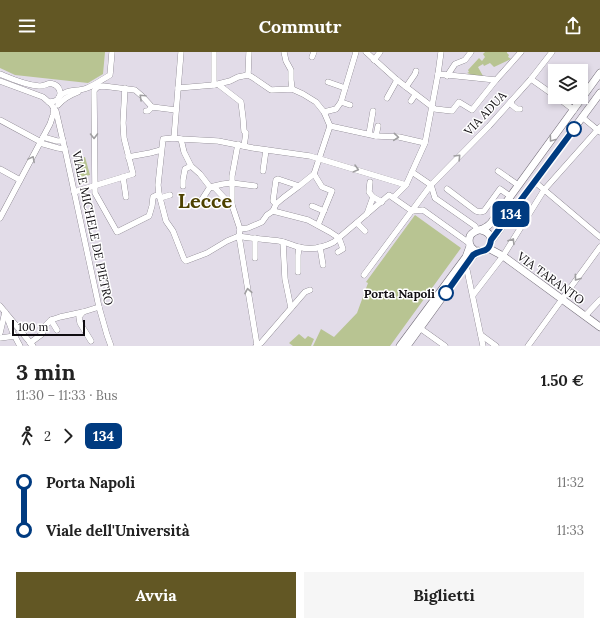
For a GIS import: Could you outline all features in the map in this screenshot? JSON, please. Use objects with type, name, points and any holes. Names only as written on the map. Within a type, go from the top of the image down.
[{"type":"main road","points":[[407,346],[418,327],[466,257],[471,235],[487,227],[491,223],[600,73]]},
{"type":"main road","points":[[470,244],[474,250],[485,251],[600,93]]},
{"type":"main road","points":[[479,230],[488,233],[490,236],[490,244]]},
{"type":"main road","name":"VIA TARANTO","points":[[490,244],[502,256],[600,327]]},
{"type":"main road","points":[[400,346],[418,327],[473,255],[478,251]]},
{"type":"street","points":[[112,52],[110,75],[112,87]]},
{"type":"street","points":[[174,138],[181,52]]},
{"type":"street","points":[[214,52],[216,85]]},
{"type":"street","points":[[248,75],[249,52]]},
{"type":"street","points":[[284,52],[286,61],[292,70],[290,80],[292,89]]},
{"type":"street","points":[[324,112],[336,109],[341,102],[356,52]]},
{"type":"street","points":[[366,52],[397,80],[432,107],[435,109],[452,111],[459,102],[472,110],[521,52]]},
{"type":"street","points":[[374,60],[380,52]]},
{"type":"street","points":[[394,197],[406,185],[425,142],[441,52]]},
{"type":"street","points":[[447,76],[455,64],[465,60],[471,52]]},
{"type":"street","name":"VIA ADUA","points":[[364,275],[431,185],[511,102],[552,52]]},
{"type":"street","points":[[406,87],[416,71]]},
{"type":"street","points":[[0,74],[25,84],[38,86],[55,84],[60,91],[50,124],[0,218]]},
{"type":"street","points":[[438,74],[496,80]]},
{"type":"street","points":[[89,91],[110,75]]},
{"type":"street","points":[[178,88],[216,85],[248,75],[271,90],[292,89],[316,102],[324,112],[330,126],[319,158],[314,174],[276,204],[273,211],[262,222],[240,232],[207,253],[186,261],[173,231],[166,221],[160,199],[158,185],[163,169],[163,139],[174,138],[218,141],[298,154],[319,158],[406,185]]},
{"type":"street","points":[[531,79],[548,91]]},
{"type":"street","points":[[387,98],[397,80]]},
{"type":"street","points":[[0,81],[43,97],[44,100],[49,102],[61,102],[69,95],[89,91],[98,86],[125,88],[134,90],[152,107],[176,110]]},
{"type":"street","points":[[328,82],[345,88]]},
{"type":"street","points":[[216,85],[241,102],[243,129],[246,133],[232,176],[232,205],[240,232],[257,346]]},
{"type":"street","points":[[43,97],[42,92],[44,86]]},
{"type":"street","points":[[74,192],[133,174],[124,138],[123,123],[125,88]]},
{"type":"street","points":[[89,91],[95,193],[117,232],[149,216],[152,206],[152,197],[160,199],[170,195]]},
{"type":"street","points":[[411,101],[415,95]]},
{"type":"street","name":"VIALE MICHELE DE PIETRO","points":[[57,102],[57,115],[99,307],[111,346]]},
{"type":"street","points":[[341,102],[350,105]]},
{"type":"street","points":[[566,104],[574,110]]},
{"type":"street","points":[[146,111],[152,107]]},
{"type":"street","points":[[369,134],[373,111]]},
{"type":"street","points":[[473,295],[502,256],[544,190],[599,130],[582,117]]},
{"type":"street","points":[[0,120],[58,148],[65,149]]},
{"type":"street","points":[[330,126],[376,136],[399,137],[425,142]]},
{"type":"street","points":[[376,136],[378,126]]},
{"type":"street","points":[[181,139],[184,152],[191,166],[200,174],[210,187],[215,188],[232,205]]},
{"type":"street","points":[[41,140],[63,141]]},
{"type":"street","points":[[263,171],[266,150]]},
{"type":"street","points":[[128,157],[162,151]]},
{"type":"street","points":[[183,186],[186,170],[191,166]]},
{"type":"street","points":[[0,169],[20,180]]},
{"type":"street","points":[[498,171],[518,185]]},
{"type":"street","points":[[412,172],[431,185],[435,198]]},
{"type":"street","points":[[314,174],[322,187],[332,191],[318,225]]},
{"type":"street","points":[[122,177],[126,197]]},
{"type":"street","points":[[276,204],[273,201],[276,180],[278,179],[299,186]]},
{"type":"street","points":[[370,182],[369,192],[373,197],[382,202]]},
{"type":"street","points":[[535,182],[600,237]]},
{"type":"street","points":[[199,204],[210,187],[232,183],[255,186]]},
{"type":"street","points":[[447,189],[476,211],[480,212],[484,211],[500,189],[510,196]]},
{"type":"street","points":[[240,232],[246,238],[283,242],[299,247],[312,248],[329,245],[389,195],[394,197],[412,211],[423,210]]},
{"type":"street","points":[[470,244],[423,210],[421,205],[422,198],[429,195],[435,198],[479,230]]},
{"type":"street","points":[[367,214],[373,197]]},
{"type":"street","points":[[312,206],[324,211]]},
{"type":"street","points":[[273,211],[302,218],[330,232],[339,238],[343,249],[338,252]]},
{"type":"street","points":[[357,223],[365,231]]},
{"type":"street","points":[[255,238],[255,258]]},
{"type":"street","points":[[283,242],[285,279],[291,308]]},
{"type":"street","points":[[298,272],[299,247]]},
{"type":"street","points":[[320,247],[323,265]]},
{"type":"street","points":[[528,346],[600,247]]},
{"type":"street","points":[[466,265],[483,346]]},
{"type":"street","points":[[257,346],[305,292],[310,290]]},
{"type":"street","points":[[585,316],[600,300]]},
{"type":"street","points":[[0,306],[20,346]]},
{"type":"street","points":[[2,311],[31,344],[42,334],[46,325],[51,320],[99,307]]},
{"type":"street","points":[[0,333],[2,311]]},
{"type":"street","points":[[82,312],[79,317],[80,323],[91,341]]},
{"type":"street","points":[[51,320],[57,330]]},
{"type":"street","points":[[418,327],[445,346]]},
{"type":"street","points":[[481,335],[496,346]]},
{"type":"street","points":[[0,338],[15,336]]},
{"type":"green space","points":[[0,52],[105,52],[103,74],[88,83],[15,75],[0,68]]},
{"type":"green space","points":[[485,52],[507,52],[509,55],[508,57],[511,59],[494,67],[490,63],[484,66],[483,64],[478,67],[483,76],[470,76],[470,74],[467,73],[469,72],[468,70],[479,58],[482,61],[485,57],[483,54]]},
{"type":"green space","points":[[85,157],[90,175],[80,177],[76,159]]},
{"type":"green space","points":[[415,215],[461,248],[390,346],[313,346],[321,329],[334,337],[357,313],[368,283],[366,282]]},
{"type":"green space","points":[[299,334],[305,339],[308,336],[314,339],[311,346],[293,346],[289,343]]},
{"type":"bus line","name":"134","points":[[446,293],[473,255],[478,251],[485,251],[490,246],[491,240],[574,129]]},
{"type":"place","name":"Porta Napoli","points":[[446,293]]},
{"type":"district","name":"Lecce","points":[[205,200]]}]
